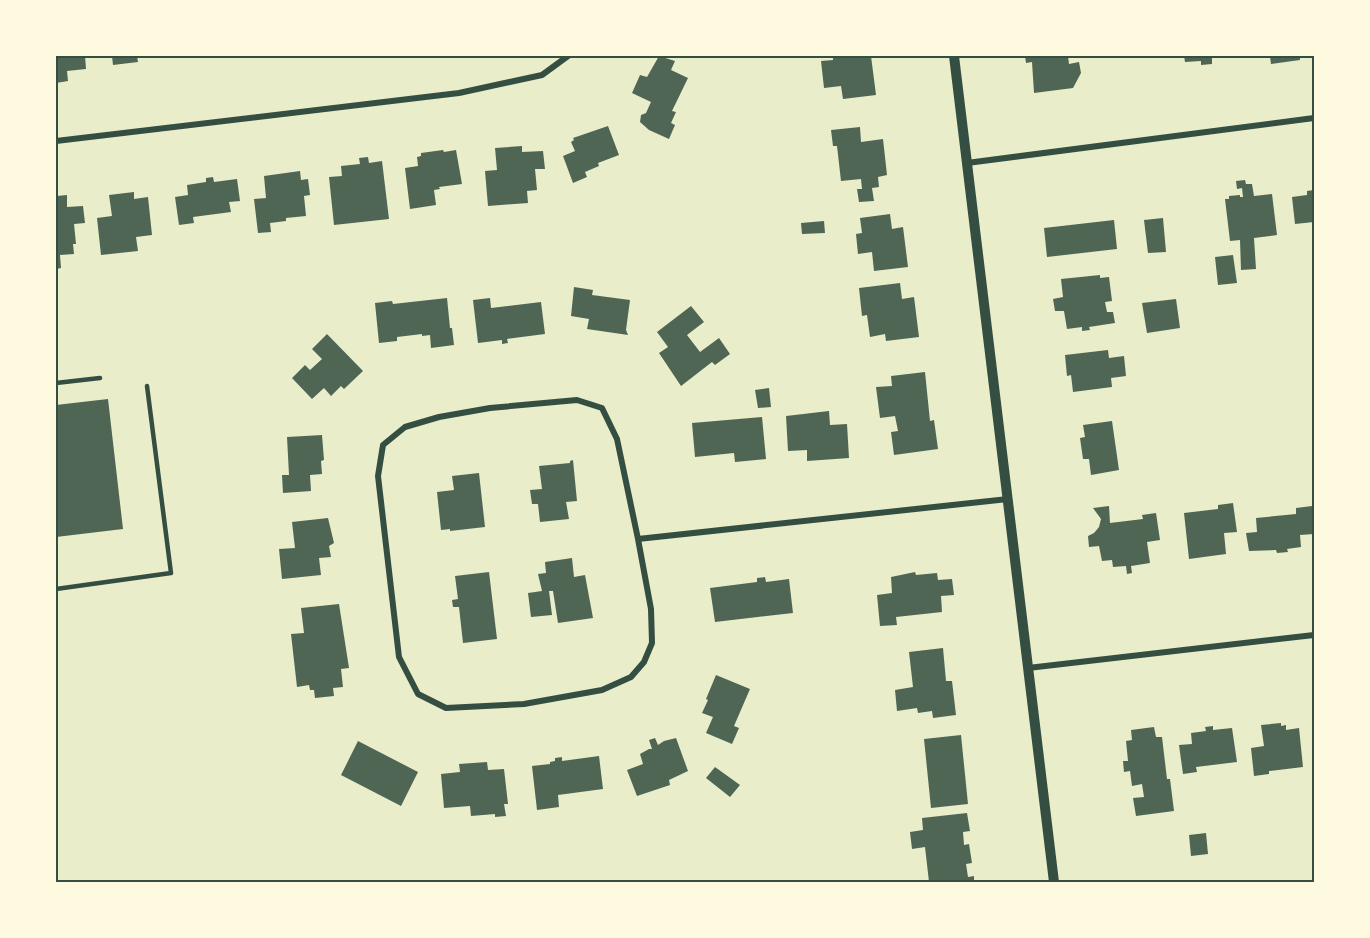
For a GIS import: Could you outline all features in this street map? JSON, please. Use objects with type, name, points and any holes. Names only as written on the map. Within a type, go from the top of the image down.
[{"type":"street","points":[[56,141],[459,93],[542,75],[568,56]]},
{"type":"street","points":[[954,56],[1054,882]]},
{"type":"street","points":[[967,163],[1314,118]]},
{"type":"street","points":[[577,400],[602,408],[617,439],[638,539],[651,609],[652,643],[644,662],[631,677],[602,690],[524,704],[446,708],[418,694],[399,657],[378,476],[383,445],[405,427],[439,417],[490,408],[577,400]]},
{"type":"street","points":[[638,539],[1008,499]]},
{"type":"street","points":[[1028,668],[1314,635]]},
{"type":"lane","points":[[56,383],[100,378]]},
{"type":"lane","points":[[56,589],[171,573],[147,386]]},
{"type":"building","points":[[56,56],[85,56],[86,69],[67,71],[68,81],[56,83]]},
{"type":"building","points":[[112,56],[137,56],[138,62],[113,65]]},
{"type":"building","points":[[659,56],[675,61],[671,70],[688,78],[672,111],[676,112],[671,123],[675,125],[669,139],[649,130],[640,122],[641,115],[646,113],[651,102],[632,93],[640,75],[647,77]]},
{"type":"building","points":[[833,56],[871,56],[876,95],[843,99],[841,86],[824,88],[821,61],[833,60]]},
{"type":"building","points":[[1025,56],[1068,56],[1069,64],[1079,62],[1081,73],[1073,88],[1034,93],[1032,62],[1026,63]]},
{"type":"building","points":[[1184,56],[1226,57],[1212,58],[1212,64],[1201,65],[1201,61],[1185,62]]},
{"type":"building","points":[[1270,56],[1300,56],[1300,60],[1271,64]]},
{"type":"building","points":[[608,126],[619,155],[598,163],[599,166],[585,172],[587,177],[573,183],[563,156],[575,151],[571,142],[573,138]]},
{"type":"building","points":[[860,127],[861,142],[883,139],[887,175],[878,177],[879,187],[872,188],[874,201],[859,202],[857,189],[862,189],[861,179],[841,181],[837,146],[833,146],[831,130]]},
{"type":"building","points":[[522,146],[522,152],[543,151],[545,169],[535,169],[537,190],[527,191],[528,203],[488,206],[485,171],[497,170],[495,148]]},
{"type":"building","points":[[443,150],[444,152],[456,150],[462,184],[439,187],[440,189],[434,190],[436,205],[410,209],[405,168],[418,166],[417,157],[421,156],[421,153]]},
{"type":"building","points":[[368,157],[369,163],[382,161],[389,219],[334,225],[329,177],[342,176],[341,166],[360,164],[359,158]]},
{"type":"building","points":[[300,171],[301,180],[308,179],[310,195],[304,196],[306,216],[286,218],[286,221],[270,223],[271,232],[258,233],[254,199],[266,198],[264,176]]},
{"type":"building","points":[[213,177],[214,182],[237,179],[240,201],[229,202],[231,212],[193,217],[194,223],[179,225],[175,197],[188,195],[187,185],[206,182],[206,178]]},
{"type":"building","points":[[1245,180],[1246,184],[1252,184],[1254,196],[1272,194],[1277,235],[1254,238],[1256,269],[1241,270],[1240,240],[1230,241],[1225,199],[1229,199],[1229,196],[1243,197],[1242,188],[1237,189],[1236,181]]},
{"type":"building","points":[[1314,190],[1314,222],[1295,224],[1292,197],[1307,195],[1307,191]]},
{"type":"building","points":[[134,192],[134,199],[148,197],[152,235],[136,237],[138,251],[101,255],[97,218],[112,216],[109,195]]},
{"type":"building","points":[[67,195],[67,207],[83,206],[85,223],[74,224],[76,244],[73,244],[74,254],[60,255],[61,268],[56,269],[57,196]]},
{"type":"building","points":[[890,214],[892,229],[903,227],[908,267],[874,271],[872,252],[858,254],[856,234],[862,233],[860,218]]},
{"type":"building","points":[[1163,218],[1166,252],[1148,253],[1144,220]]},
{"type":"building","points":[[1114,220],[1117,249],[1047,257],[1044,228]]},
{"type":"building","points":[[824,221],[825,233],[802,234],[801,223]]},
{"type":"building","points":[[1233,255],[1237,283],[1218,285],[1215,257]]},
{"type":"building","points":[[1100,275],[1100,278],[1109,277],[1112,301],[1105,302],[1107,312],[1113,312],[1115,323],[1089,327],[1090,330],[1082,331],[1082,327],[1067,329],[1064,311],[1055,311],[1053,299],[1063,297],[1061,279]]},
{"type":"building","points":[[900,283],[902,299],[914,297],[919,337],[886,341],[885,334],[870,337],[867,315],[862,316],[859,288]]},
{"type":"building","points":[[574,287],[593,290],[592,295],[630,300],[626,330],[628,335],[587,329],[589,319],[571,316]]},
{"type":"building","points":[[447,298],[454,345],[431,348],[430,335],[422,336],[422,334],[397,337],[397,341],[379,343],[375,303],[392,301],[393,304]]},
{"type":"building","points":[[490,298],[491,308],[541,302],[545,334],[507,339],[508,343],[502,344],[502,340],[478,343],[473,300]]},
{"type":"building","points":[[1176,299],[1180,328],[1147,333],[1142,303]]},
{"type":"building","points":[[691,306],[704,322],[687,335],[700,352],[719,338],[730,354],[715,365],[712,362],[681,386],[659,353],[668,347],[657,332]]},
{"type":"building","points":[[327,334],[363,371],[344,389],[341,386],[331,396],[324,388],[312,399],[292,378],[305,365],[310,370],[322,359],[312,349]]},
{"type":"building","points":[[1108,350],[1109,358],[1124,356],[1126,376],[1111,378],[1112,387],[1073,392],[1071,375],[1067,376],[1065,355]]},
{"type":"building","points":[[925,372],[930,421],[934,420],[938,449],[894,455],[891,432],[898,431],[895,416],[880,418],[876,387],[892,386],[891,376]]},
{"type":"building","points":[[769,388],[771,407],[758,408],[755,390]]},
{"type":"building","points":[[108,399],[123,529],[56,537],[56,405]]},
{"type":"building","points":[[829,411],[830,425],[847,424],[849,458],[807,461],[807,450],[788,451],[786,416]]},
{"type":"building","points":[[762,417],[766,459],[735,462],[734,453],[695,457],[692,423]]},
{"type":"building","points":[[1112,421],[1119,470],[1091,475],[1089,459],[1083,459],[1080,438],[1085,437],[1083,425]]},
{"type":"building","points":[[322,435],[324,460],[321,461],[322,474],[310,475],[311,491],[283,493],[282,475],[289,475],[287,437]]},
{"type":"building","points":[[573,460],[577,501],[566,502],[569,519],[540,522],[538,504],[532,504],[530,490],[542,489],[539,466],[570,463]]},
{"type":"building","points":[[479,473],[485,527],[441,530],[437,492],[454,490],[452,476]]},
{"type":"building","points":[[1233,503],[1237,532],[1224,533],[1226,554],[1189,559],[1184,513],[1218,509],[1218,505]]},
{"type":"building","points":[[1109,506],[1110,523],[1143,519],[1142,515],[1156,513],[1160,540],[1147,542],[1150,563],[1131,566],[1132,573],[1127,574],[1126,566],[1113,567],[1112,560],[1102,561],[1099,546],[1089,547],[1088,536],[1099,527],[1101,519],[1093,508]]},
{"type":"building","points":[[1312,506],[1314,534],[1300,535],[1301,547],[1277,553],[1276,550],[1249,551],[1246,533],[1257,532],[1256,518],[1296,514],[1296,508]]},
{"type":"building","points":[[328,518],[334,543],[329,546],[331,557],[319,558],[321,575],[282,579],[279,549],[295,548],[292,522]]},
{"type":"building","points":[[572,558],[574,577],[585,575],[593,618],[558,623],[553,591],[549,591],[552,615],[531,617],[528,593],[542,591],[538,574],[546,573],[545,562]]},
{"type":"building","points":[[489,572],[497,639],[463,643],[459,607],[453,607],[452,600],[458,599],[455,576]]},
{"type":"building","points":[[915,572],[916,575],[937,573],[938,580],[952,579],[954,595],[941,596],[942,612],[896,617],[897,625],[880,626],[877,595],[892,593],[891,577]]},
{"type":"building","points":[[765,577],[766,582],[789,579],[793,613],[715,622],[710,588],[757,582],[757,578]]},
{"type":"building","points":[[339,604],[349,668],[341,669],[343,687],[333,688],[334,696],[315,698],[314,690],[310,690],[309,685],[297,687],[291,634],[304,633],[301,608]]},
{"type":"building","points":[[943,648],[946,681],[952,681],[956,715],[933,718],[932,711],[918,713],[917,708],[897,711],[895,690],[913,687],[909,652]]},
{"type":"building","points":[[716,675],[750,689],[734,726],[739,728],[732,744],[706,733],[713,717],[702,713]]},
{"type":"building","points":[[1281,723],[1281,726],[1286,725],[1286,730],[1299,728],[1303,767],[1269,771],[1269,774],[1254,776],[1251,748],[1264,746],[1261,725]]},
{"type":"building","points":[[1213,726],[1213,730],[1232,728],[1237,762],[1196,767],[1197,772],[1183,774],[1179,745],[1192,744],[1191,733],[1206,731],[1205,727]]},
{"type":"building","points":[[1154,727],[1156,737],[1162,737],[1174,811],[1136,816],[1133,798],[1144,797],[1142,784],[1132,786],[1130,771],[1124,772],[1123,761],[1128,761],[1126,741],[1132,740],[1131,730]]},
{"type":"building","points":[[961,735],[968,804],[931,808],[924,739]]},
{"type":"building","points":[[655,738],[658,745],[676,738],[688,771],[669,780],[670,785],[637,796],[627,770],[643,764],[640,754],[652,749],[649,740]]},
{"type":"building","points":[[358,741],[418,772],[401,806],[341,775]]},
{"type":"building","points":[[599,756],[603,789],[558,795],[559,807],[537,810],[532,766],[550,764],[555,761],[555,758],[562,757],[562,761]]},
{"type":"building","points":[[487,762],[488,770],[504,769],[508,804],[504,804],[506,816],[495,817],[495,814],[471,816],[470,806],[444,808],[441,774],[460,772],[459,764]]},
{"type":"building","points":[[715,767],[740,785],[730,797],[706,778]]},
{"type":"building","points":[[967,813],[970,831],[963,832],[964,845],[969,844],[972,863],[966,864],[968,877],[974,876],[974,882],[929,882],[925,847],[912,849],[910,832],[923,830],[922,818]]},
{"type":"building","points":[[1206,833],[1208,854],[1191,856],[1189,835]]}]
